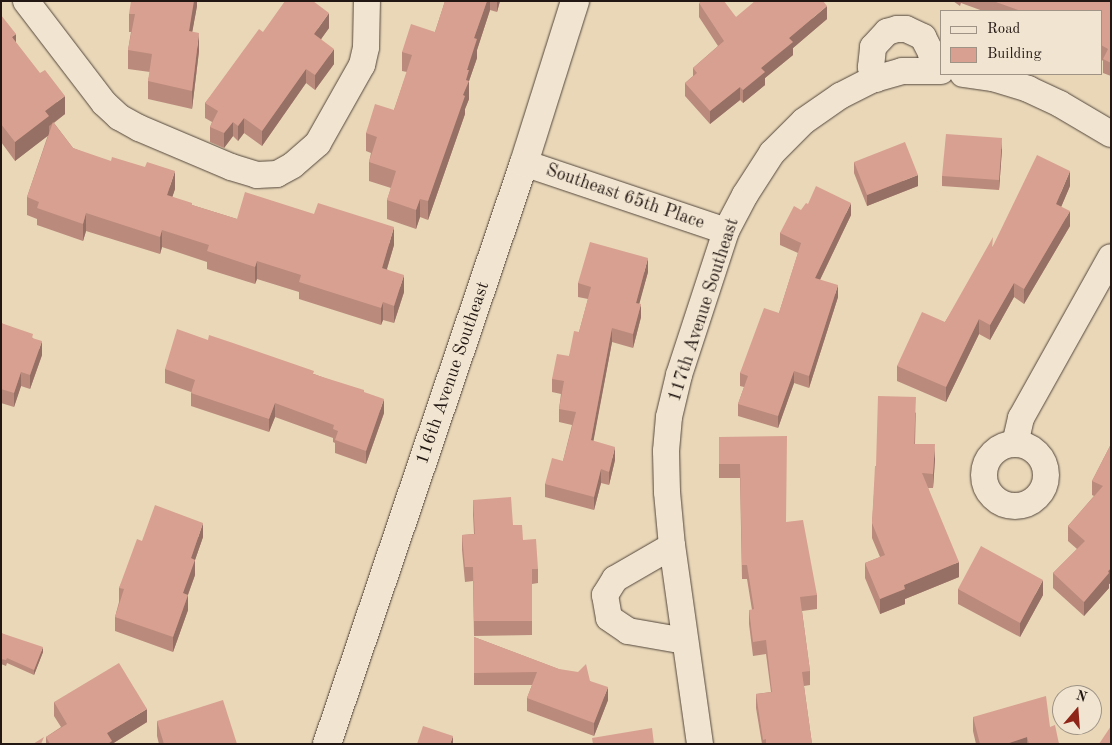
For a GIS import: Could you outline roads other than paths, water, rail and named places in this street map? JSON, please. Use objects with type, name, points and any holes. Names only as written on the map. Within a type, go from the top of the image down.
[{"type":"street","points":[[26,1],[104,103],[119,117],[139,128],[231,168],[257,175],[277,174],[293,165],[318,143],[351,88],[362,65],[366,47],[367,1]]},
{"type":"street","name":"116th Avenue Southeast","points":[[327,744],[524,163],[575,1]]},
{"type":"street","points":[[876,79],[871,68],[872,46],[887,32],[906,29],[923,37],[938,71]]},
{"type":"street","name":"117th Avenue Southeast","points":[[700,744],[672,546],[667,492],[669,417],[680,375],[726,231],[745,195],[772,153],[804,121],[840,96],[876,79],[902,71],[938,71]]},
{"type":"street","points":[[970,75],[993,78],[1028,89],[1060,104],[1111,134]]},
{"type":"street","name":"Southeast 65th Place","points":[[524,163],[726,231]]},
{"type":"street","points":[[1014,444],[1021,418],[1111,257]]},
{"type":"street","points":[[672,546],[615,579],[604,595],[609,618],[628,631],[685,641]]}]
